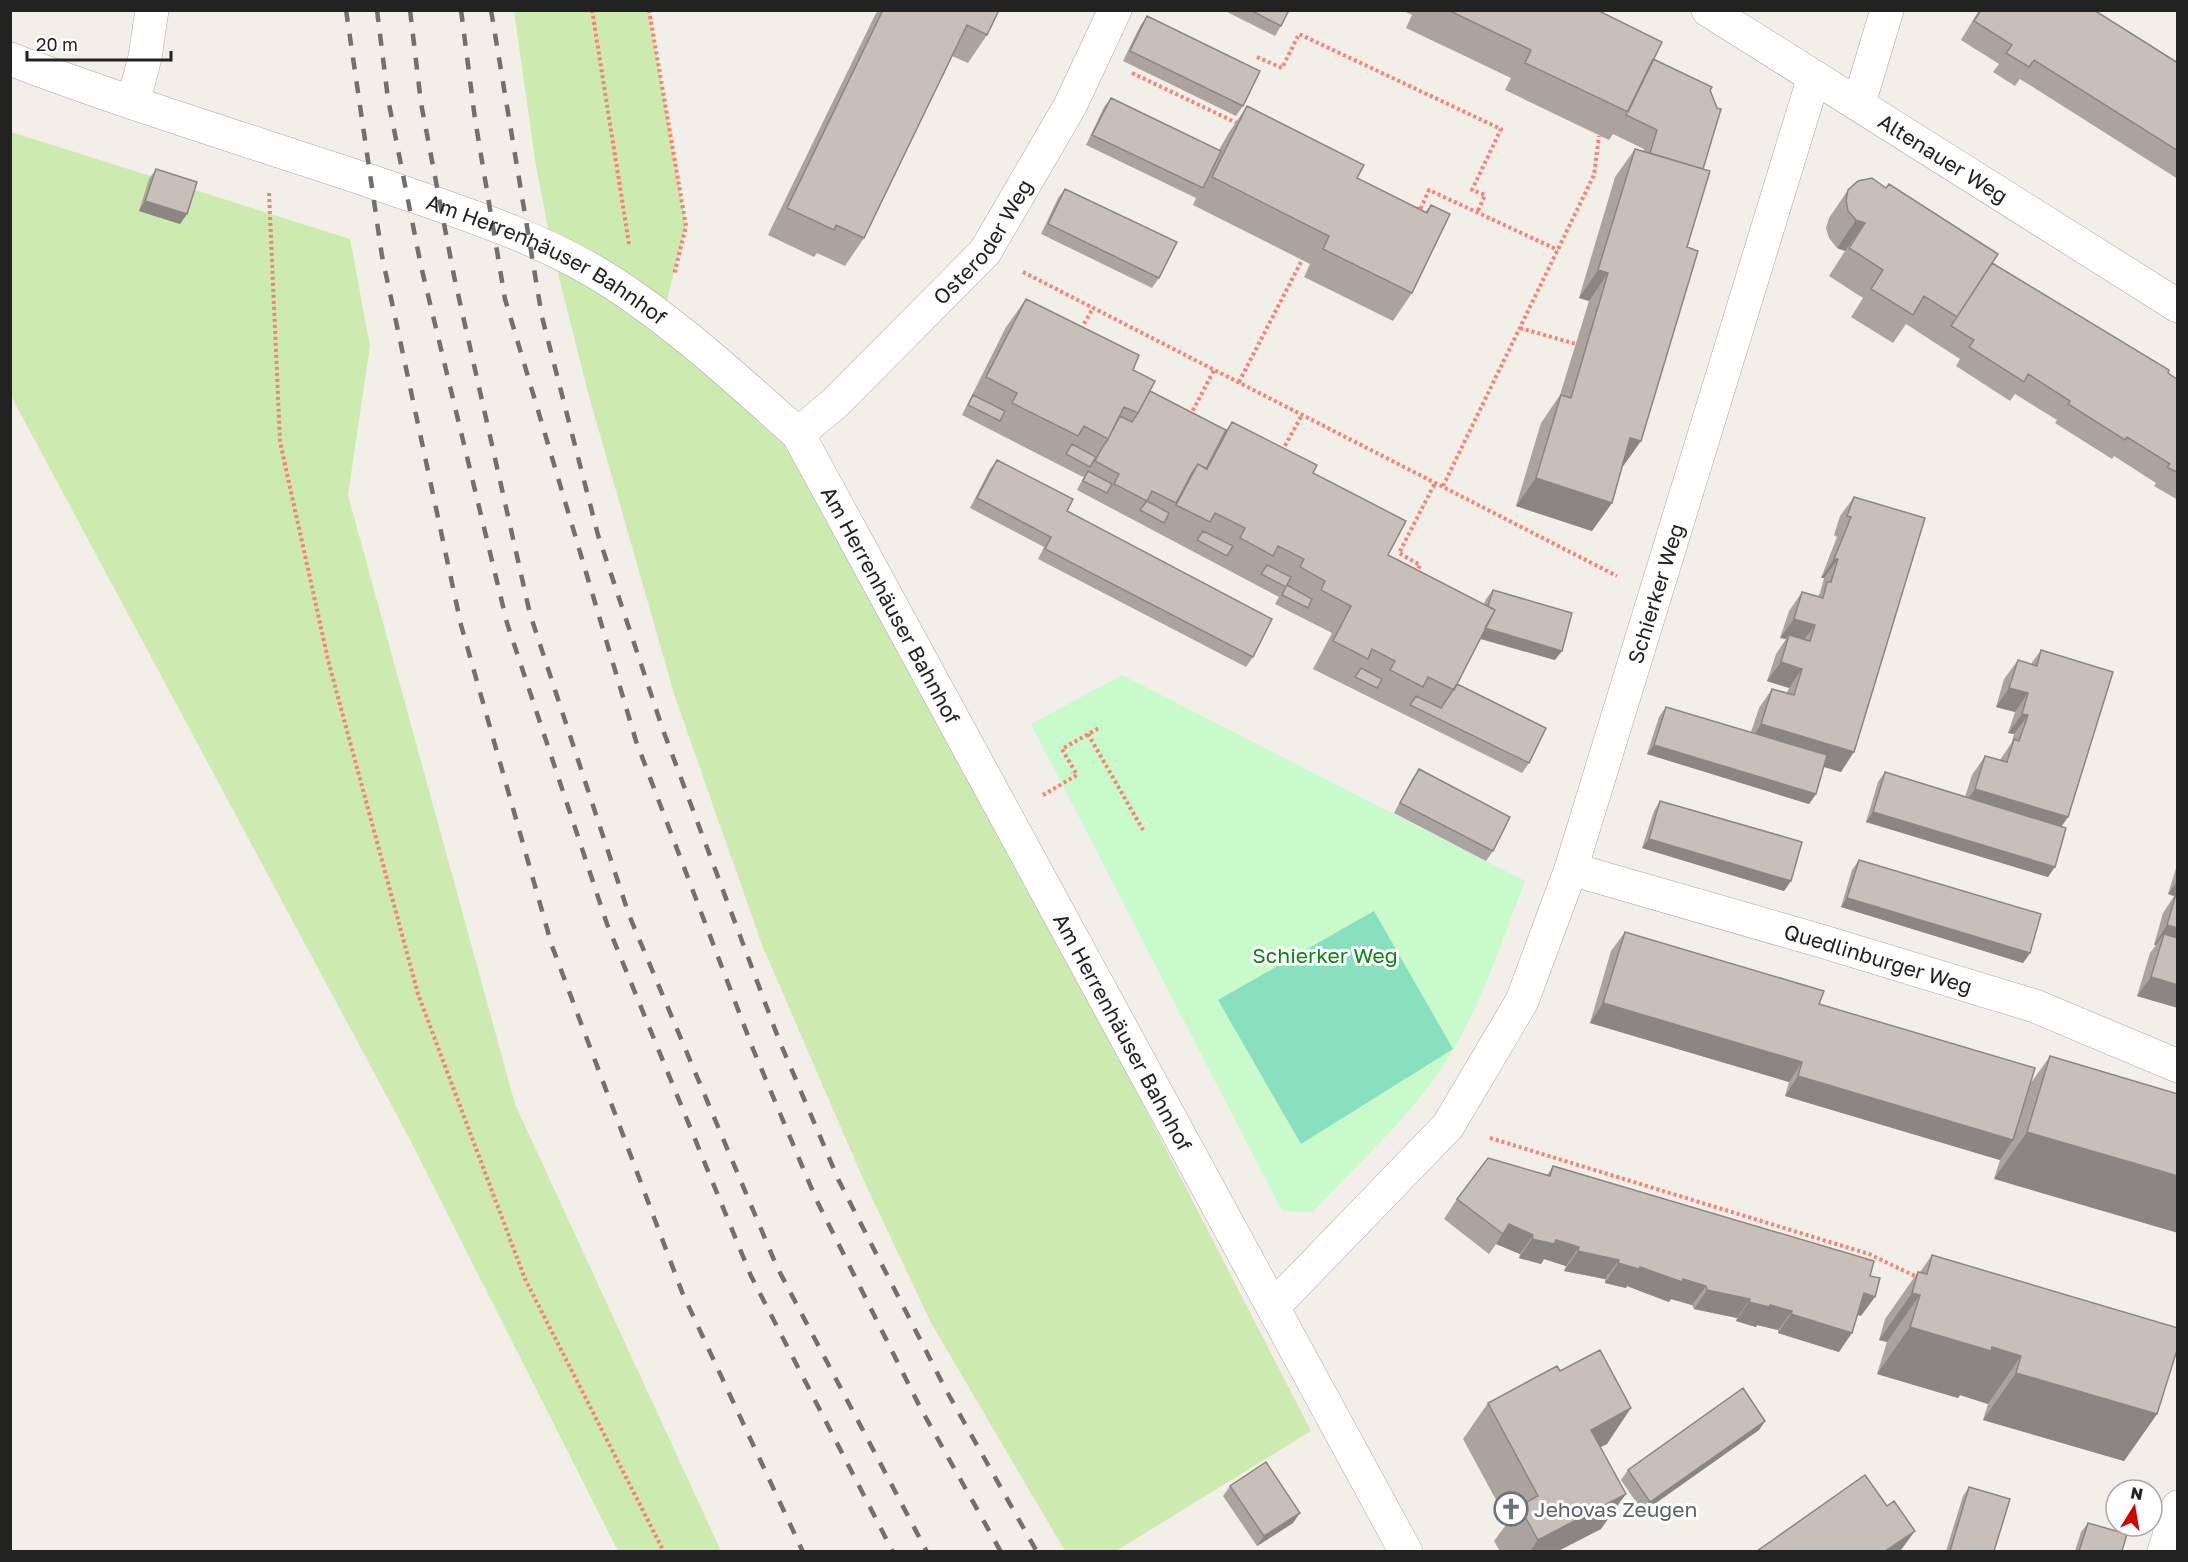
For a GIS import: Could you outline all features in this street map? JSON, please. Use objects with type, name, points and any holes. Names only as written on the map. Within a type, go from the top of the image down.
[{"type":"street","points":[[133,103],[145,57],[152,10]]},
{"type":"street","name":"Osteroder Weg","points":[[798,434],[835,403],[985,252],[1070,106],[1115,10]]},
{"type":"street","name":"Altenauer Weg","points":[[1708,10],[2178,306]]},
{"type":"street","points":[[1859,103],[1887,10]]},
{"type":"street","name":"Am Herrenhäuser Bahnhof","points":[[10,59],[133,103],[464,213],[552,250],[615,284],[662,319],[798,434],[1406,1551]]},
{"type":"street","name":"Schierker Weg","points":[[1273,1307],[1448,1126],[1522,1001],[1571,869],[1814,77]]},
{"type":"street","name":"Quedlinburger Weg","points":[[1571,869],[1821,940],[2035,1006],[2178,1066]]},
{"type":"street","points":[[2164,1551],[2178,1507]]},
{"type":"path","points":[[592,10],[630,249],[615,284]]},
{"type":"path","points":[[649,10],[686,226],[662,319]]},
{"type":"path","points":[[1257,57],[1282,68],[1299,34],[1501,129],[1472,190],[1485,195],[1477,213]]},
{"type":"path","points":[[1094,55],[1241,125]]},
{"type":"path","points":[[1443,486],[1594,175],[1599,136]]},
{"type":"path","points":[[282,152],[267,198],[280,442],[330,664],[418,994],[525,1279],[664,1551]]},
{"type":"path","points":[[1409,205],[1420,210],[1429,190],[1558,250]]},
{"type":"path","points":[[985,252],[1654,594]]},
{"type":"path","points":[[1238,382],[1302,260]]},
{"type":"path","points":[[1077,337],[1093,308]]},
{"type":"path","points":[[1520,328],[1576,344]]},
{"type":"path","points":[[1187,422],[1214,370]]},
{"type":"path","points":[[1279,456],[1302,415]]},
{"type":"path","points":[[1411,582],[1420,564],[1399,553],[1435,483]]},
{"type":"path","points":[[1006,816],[1077,776],[1062,749],[1099,728]]},
{"type":"path","points":[[1088,734],[1143,830]]},
{"type":"path","points":[[1448,1126],[1869,1254],[1921,1279]]},
{"type":"green space","points":[[514,11],[649,11],[686,226],[662,319],[798,434],[1311,1431],[1116,1551],[1065,1551],[931,1323],[864,1181],[762,945],[675,697],[587,389],[552,250],[535,160]]},
{"type":"green space","points":[[11,132],[350,239],[370,346],[348,495],[515,1104],[721,1551],[618,1551],[408,1136],[11,396]]},
{"type":"green space","name":"Schierker Weg","points":[[1122,675],[1525,881],[1484,988],[1464,1030],[1439,1072],[1406,1114],[1313,1212],[1282,1211],[1031,724]]},
{"type":"green space","points":[[1374,911],[1453,1049],[1301,1144],[1218,1000]]},
{"type":"building","points":[[883,10],[999,10],[987,35],[967,25],[864,238],[836,225],[834,230],[787,208]]},
{"type":"building","points":[[1250,10],[1289,10],[1281,26]]},
{"type":"building","points":[[1448,10],[1597,10],[1662,42],[1628,112],[1525,63],[1531,50]]},
{"type":"building","points":[[1981,10],[2094,10],[2178,63],[2178,151],[2034,60],[2029,67],[2006,53],[2012,45],[1974,21]]},
{"type":"building","points":[[1147,16],[1260,71],[1243,106],[1130,51]]},
{"type":"building","points":[[1653,59],[1712,87],[1710,90],[1717,108],[1721,109],[1703,169],[1650,153],[1657,130],[1626,115]]},
{"type":"building","points":[[1111,98],[1221,151],[1203,188],[1092,135]]},
{"type":"building","points":[[1247,106],[1364,165],[1357,178],[1427,213],[1431,205],[1450,214],[1412,293],[1323,249],[1329,236],[1212,177]]},
{"type":"building","points":[[1635,149],[1710,171],[1687,247],[1698,251],[1641,441],[1630,438],[1612,503],[1536,478],[1561,395],[1571,398],[1608,273],[1598,270]]},
{"type":"building","points":[[156,169],[197,182],[187,214],[145,201]]},
{"type":"building","points":[[1872,178],[1886,188],[1889,184],[1998,254],[1957,317],[1924,296],[1913,315],[1871,289],[1883,270],[1849,248],[1865,223],[1856,220],[1848,211],[1846,200],[1848,190],[1858,181]]},
{"type":"building","points":[[1065,189],[1177,242],[1159,278],[1048,224]]},
{"type":"building","points":[[1992,263],[2169,370],[2168,373],[2178,380],[2178,473],[2167,467],[2170,464],[2127,437],[2125,440],[2068,404],[2070,401],[2028,374],[2024,382],[1969,347],[1974,340],[1951,326]]},
{"type":"building","points":[[1026,299],[1139,355],[1133,370],[1155,381],[1138,413],[1124,407],[1108,439],[1084,426],[1078,436],[1012,403],[1017,393],[986,377]]},
{"type":"building","points":[[1150,391],[1226,430],[1206,469],[1198,464],[1176,503],[1152,491],[1147,501],[1114,484],[1119,474],[1095,461],[1120,416],[1132,422]]},
{"type":"building","points":[[973,395],[1005,411],[1000,421],[968,405]]},
{"type":"building","points":[[1232,422],[1317,465],[1313,473],[1406,521],[1388,555],[1495,610],[1454,690],[1428,677],[1423,687],[1390,670],[1395,661],[1372,649],[1368,659],[1333,641],[1351,606],[1321,590],[1325,581],[1300,567],[1304,559],[1278,546],[1273,556],[1240,538],[1245,528],[1215,513],[1210,522],[1176,505],[1198,464],[1207,469]]},
{"type":"building","points":[[1072,444],[1096,457],[1090,467],[1066,454]]},
{"type":"building","points":[[997,460],[1073,499],[1067,511],[1272,619],[1253,657],[1045,549],[1051,537],[977,498]]},
{"type":"building","points":[[1088,471],[1112,484],[1107,493],[1083,481]]},
{"type":"building","points":[[1854,497],[1925,518],[1854,752],[1761,724],[1772,689],[1794,695],[1802,669],[1781,662],[1789,635],[1810,641],[1815,625],[1794,619],[1802,592],[1823,598],[1827,582],[1831,582],[1838,559],[1834,559],[1851,517],[1847,516]]},
{"type":"building","points":[[1147,501],[1169,513],[1164,523],[1140,510]]},
{"type":"building","points":[[1203,531],[1233,546],[1227,556],[1197,540]]},
{"type":"building","points":[[1267,565],[1291,577],[1286,587],[1261,574]]},
{"type":"building","points":[[1287,585],[1312,599],[1308,608],[1282,595]]},
{"type":"building","points":[[1493,590],[1572,613],[1562,651],[1485,628],[1495,610],[1488,606]]},
{"type":"building","points":[[2041,650],[2113,672],[2068,817],[1975,789],[1985,756],[2007,762],[2014,739],[2019,741],[2028,715],[2022,714],[2028,693],[2009,688],[2018,660],[2037,666]]},
{"type":"building","points":[[1361,668],[1382,679],[1377,688],[1355,677]]},
{"type":"building","points":[[1457,684],[1546,728],[1529,763],[1410,705],[1416,696],[1441,708]]},
{"type":"building","points":[[1666,707],[1827,755],[1816,794],[1654,745]]},
{"type":"building","points":[[1419,769],[1510,817],[1493,851],[1400,803]]},
{"type":"building","points":[[1885,772],[2066,828],[2055,867],[1873,812]]},
{"type":"building","points":[[1660,801],[1802,842],[1791,881],[1649,839]]},
{"type":"building","points":[[1859,860],[2041,914],[2030,953],[1847,898]]},
{"type":"building","points":[[2176,894],[2178,894],[2178,928],[2167,925]]},
{"type":"building","points":[[1625,932],[1824,991],[1819,1004],[2035,1068],[2013,1140],[1798,1076],[1802,1062],[1603,1003]]},
{"type":"building","points":[[2164,934],[2178,938],[2178,985],[2151,977]]},
{"type":"building","points":[[2050,1056],[2178,1094],[2178,1176],[2027,1132]]},
{"type":"building","points":[[1488,1158],[1550,1176],[1553,1166],[1874,1261],[1870,1276],[1880,1278],[1875,1297],[1864,1293],[1852,1333],[1791,1314],[1792,1311],[1749,1302],[1750,1299],[1707,1290],[1706,1286],[1683,1279],[1682,1282],[1640,1267],[1639,1269],[1618,1263],[1619,1260],[1578,1251],[1579,1247],[1556,1240],[1554,1244],[1532,1239],[1533,1235],[1509,1224],[1503,1234],[1457,1199]]},
{"type":"building","points":[[1932,1255],[2178,1328],[2178,1347],[2157,1414],[2016,1373],[2021,1356],[1992,1347],[1991,1351],[1910,1327],[1920,1295],[1912,1293],[1918,1272],[1927,1274]]},
{"type":"building","points":[[1600,1350],[1631,1408],[1591,1430],[1626,1494],[1538,1540],[1519,1506],[1538,1496],[1488,1403],[1557,1366],[1560,1371]]},
{"type":"building","points":[[1743,1388],[1765,1421],[1650,1502],[1628,1470]]},
{"type":"building","points":[[1266,1462],[1300,1513],[1264,1536],[1230,1486]]},
{"type":"building","points":[[1865,1475],[1887,1506],[1894,1501],[1915,1531],[1885,1551],[1757,1551]]},
{"type":"building","points":[[1969,1487],[2010,1499],[1994,1551],[1950,1551]]},
{"type":"building","points":[[2088,1523],[2104,1528],[2104,1538],[2126,1538],[2122,1551],[2079,1551]]},
{"type":"railway","points":[[346,10],[382,256],[461,625],[552,946],[682,1292],[803,1552]]},
{"type":"railway","points":[[377,10],[388,99],[421,266],[507,623],[607,924],[751,1276],[893,1552]]},
{"type":"railway","points":[[410,10],[421,103],[454,276],[530,614],[629,915],[777,1267],[927,1552]]},
{"type":"railway","points":[[461,10],[475,119],[505,299],[636,741],[753,1049],[816,1199],[921,1409],[1001,1552]]},
{"type":"railway","points":[[491,10],[542,317],[598,535],[663,730],[779,1040],[839,1181],[946,1390],[1037,1552]]},
{"type":"place","name":"Jehovas Zeugen","points":[[1511,1509]]}]
